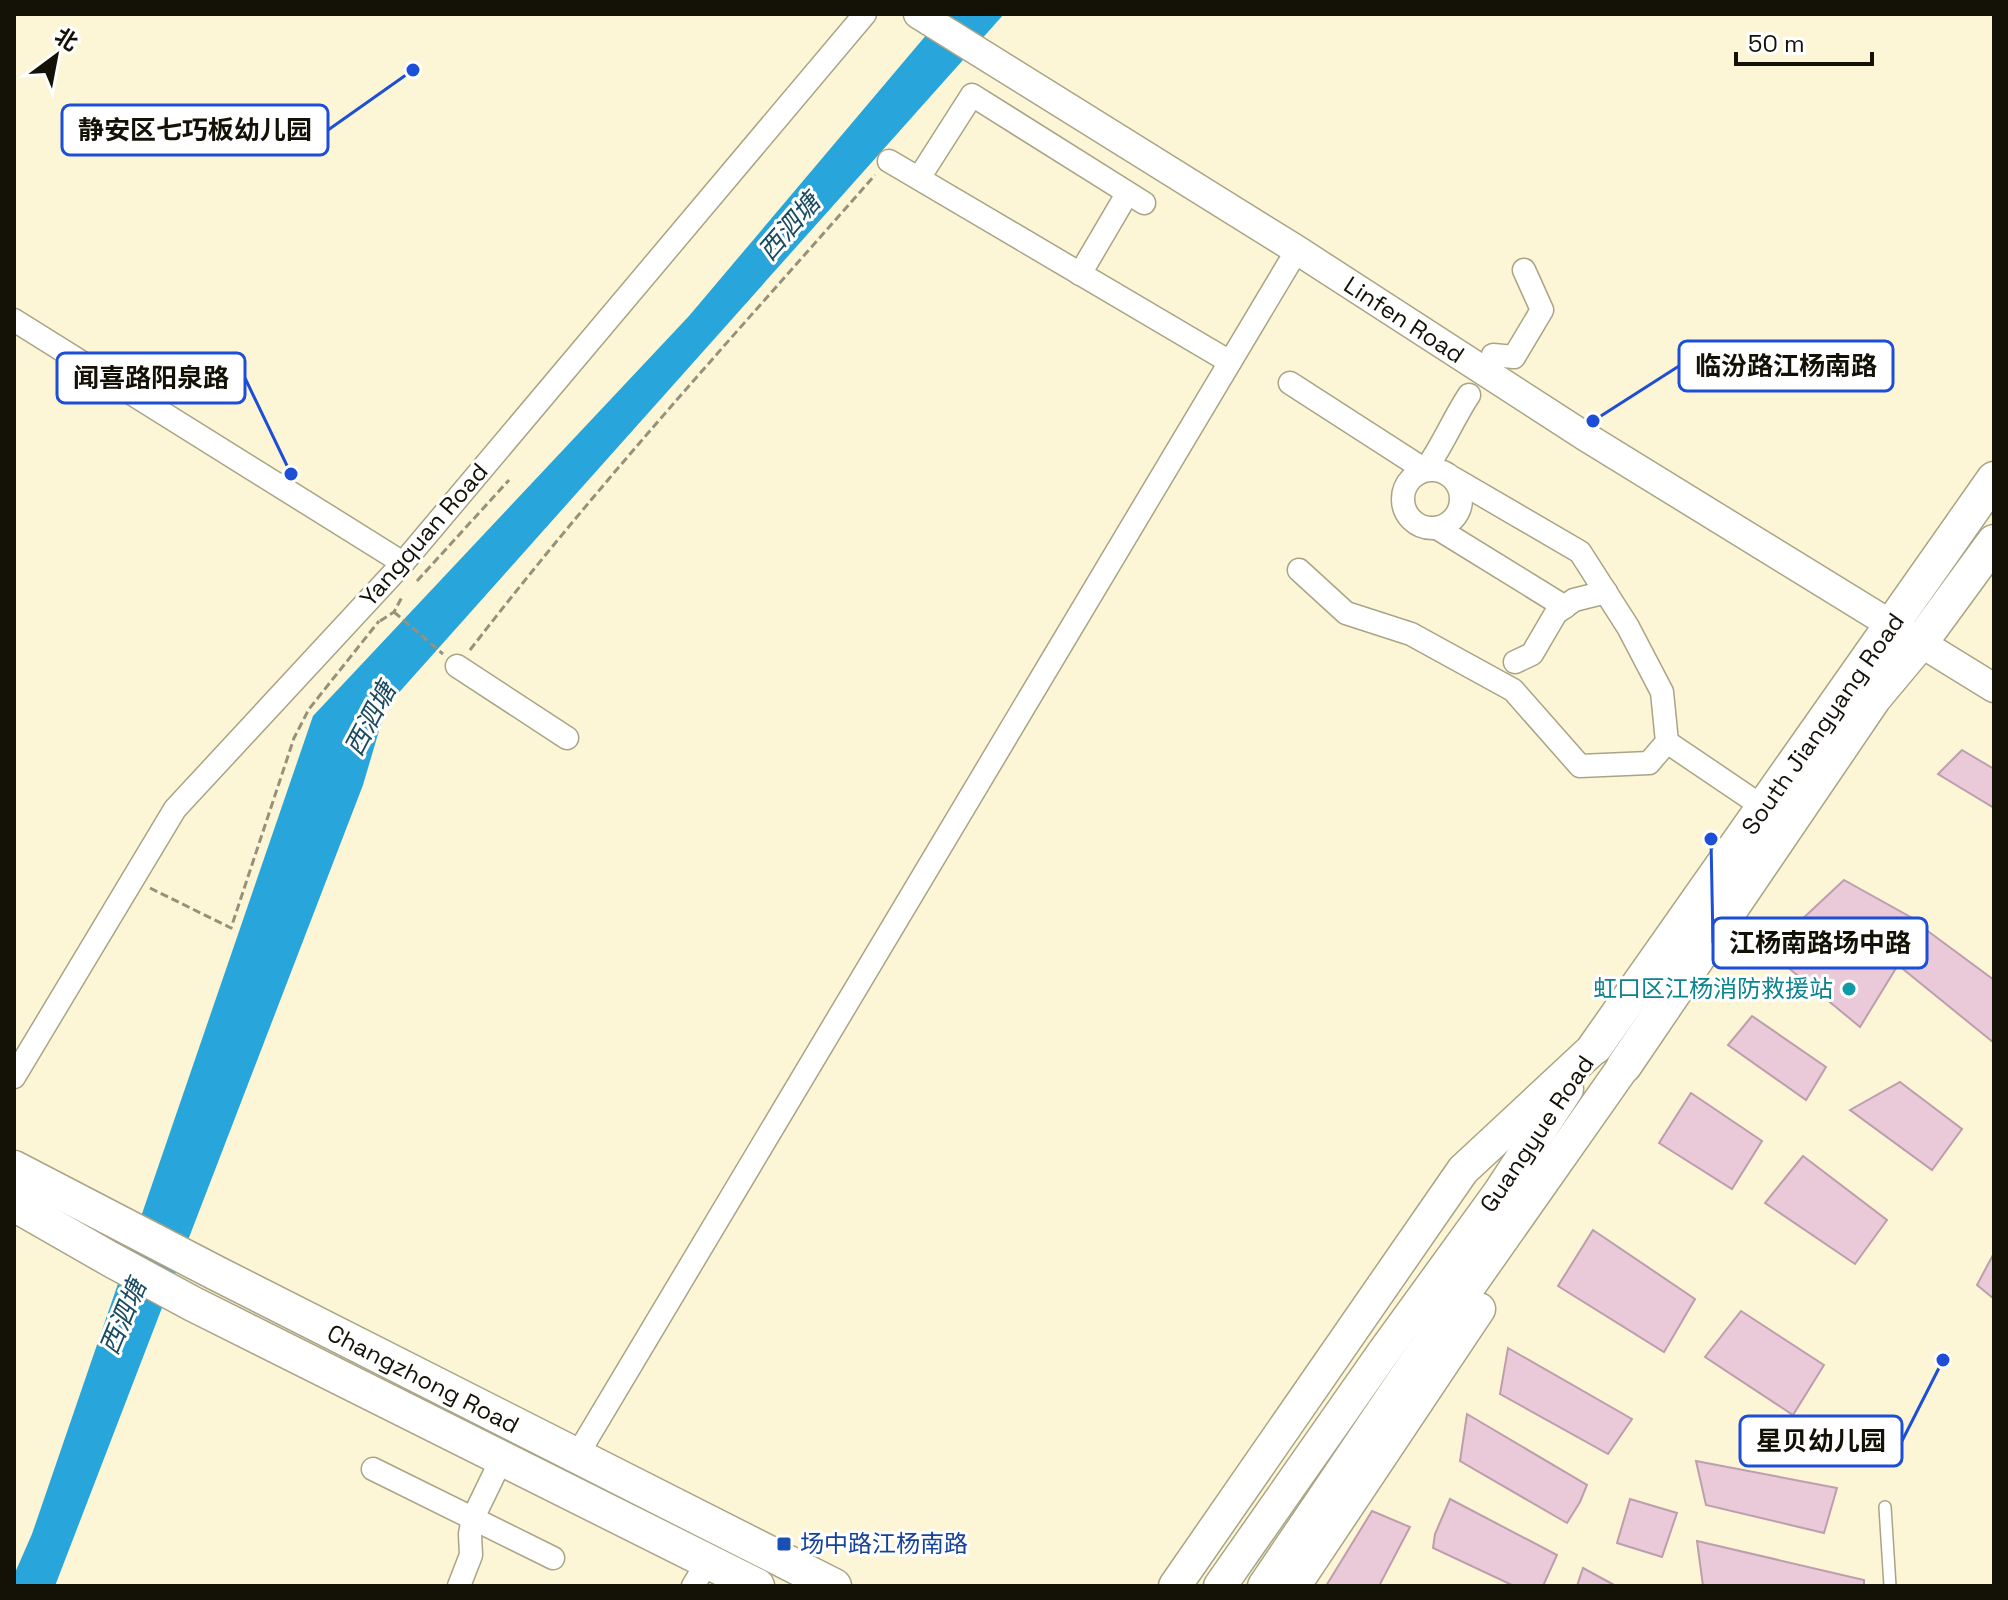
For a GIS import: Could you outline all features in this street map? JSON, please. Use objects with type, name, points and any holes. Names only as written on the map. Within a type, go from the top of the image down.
[{"type":"main road","name":"South Jiangyang Road","points":[[1624,1066],[1874,698],[1906,634],[1994,479]]},
{"type":"main road","name":"South Jiangyang Road","points":[[1595,1047],[1763,807],[1906,634],[1994,542]]},
{"type":"main road","name":"Guangyue Road","points":[[1220,1586],[1499,1193],[1595,1047]]},
{"type":"main road","name":"Guangyue Road","points":[[1175,1586],[1463,1170],[1595,1047]]},
{"type":"main road","name":"Guangyue Road","points":[[1264,1586],[1411,1369],[1624,1066]]},
{"type":"main road","name":"Guangyue Road","points":[[1294,1586],[1576,1165],[1624,1066]]},
{"type":"main road","name":"Changzhong Road","points":[[14,1168],[834,1586]]},
{"type":"main road","name":"Changzhong Road","points":[[14,1204],[193,1304],[502,1458],[700,1574],[757,1586]]},
{"type":"street","name":"Yangquan Road","points":[[14,1077],[175,809],[403,563],[865,14]]},
{"type":"street","name":"Linfen Road","points":[[918,14],[1297,250],[1532,404],[1994,688]]},
{"type":"street","points":[[919,178],[972,95],[1136,199],[1080,274]]},
{"type":"street","points":[[889,161],[1230,362]]},
{"type":"street","points":[[576,1457],[1297,250]]},
{"type":"street","points":[[1493,355],[1514,357],[1542,310],[1524,270]]},
{"type":"street","points":[[14,320],[403,563]]},
{"type":"street","points":[[1290,383],[1425,470]]},
{"type":"street","points":[[1425,470],[1469,395]]},
{"type":"street","points":[[1299,570],[1346,613],[1411,634],[1513,690],[1580,766],[1649,763],[1667,742],[1662,692],[1628,627],[1580,552],[1445,472],[1435,469],[1425,470],[1409,480],[1402,497],[1412,521],[1419,526],[1437,528],[1456,516],[1461,497],[1453,478]]},
{"type":"street","points":[[1437,528],[1565,607]]},
{"type":"street","points":[[1515,662],[1532,654],[1556,613],[1574,600],[1606,592]]},
{"type":"street","points":[[452,662],[567,738]]},
{"type":"street","points":[[1667,742],[1763,807]]},
{"type":"street","points":[[459,1586],[471,1555],[473,1518],[502,1458]]},
{"type":"street","points":[[373,1469],[553,1558]]},
{"type":"lane","points":[[1885,1507],[1890,1586]]},
{"type":"path","points":[[394,612],[452,662],[889,161]]},
{"type":"path","points":[[411,586],[509,480]]},
{"type":"path","points":[[132,879],[231,928],[294,738],[309,709],[378,623],[403,595],[394,612],[378,623]]},
{"type":"water","name":"西泗塘","points":[[944,14],[1004,14],[386,707],[363,785],[55,1586],[14,1586],[14,1575],[32,1534],[313,716],[689,316]]},
{"type":"building","points":[[1962,750],[1994,769],[1994,808],[1938,774]]},
{"type":"building","name":"虹口区江杨消防救援站","points":[[1844,880],[1923,924],[1921,926],[1994,980],[1994,1043],[1898,965],[1860,1027],[1768,951]]},
{"type":"building","points":[[1752,1016],[1826,1067],[1806,1100],[1728,1045]]},
{"type":"building","points":[[1900,1082],[1962,1129],[1932,1170],[1850,1110]]},
{"type":"building","points":[[1691,1093],[1762,1141],[1732,1189],[1659,1143]]},
{"type":"building","points":[[1803,1156],[1887,1220],[1855,1264],[1765,1203]]},
{"type":"building","points":[[1593,1230],[1695,1299],[1664,1352],[1558,1286]]},
{"type":"building","points":[[1994,1253],[1994,1299],[1977,1285]]},
{"type":"building","points":[[1741,1311],[1824,1365],[1793,1415],[1705,1357]]},
{"type":"building","points":[[1508,1348],[1632,1419],[1608,1454],[1500,1394]]},
{"type":"building","points":[[1467,1414],[1587,1485],[1567,1523],[1460,1461]]},
{"type":"building","points":[[1696,1461],[1837,1488],[1824,1533],[1706,1505]]},
{"type":"building","points":[[1450,1499],[1557,1555],[1543,1586],[1514,1586],[1433,1548],[1435,1534]]},
{"type":"building","points":[[1630,1499],[1677,1513],[1662,1557],[1617,1543]]},
{"type":"building","points":[[1372,1511],[1410,1527],[1379,1586],[1326,1586]]},
{"type":"building","points":[[1697,1541],[1864,1580],[1864,1586],[1703,1586]]},
{"type":"building","points":[[1583,1568],[1616,1586],[1577,1586]]},
{"type":"place","name":"静安区七巧板幼儿园","points":[[413,70]]},
{"type":"place","name":"临汾路江杨南路","points":[[1593,421]]},
{"type":"place","name":"闻喜路阳泉路","points":[[291,474]]},
{"type":"place","name":"江杨南路场中路","points":[[1711,839]]},
{"type":"place","name":"虹口区江杨消防救援站","points":[[1849,989]]},
{"type":"place","name":"星贝幼儿园","points":[[1943,1360]]},
{"type":"place","name":"场中路江杨南路","points":[[784,1544]]}]
